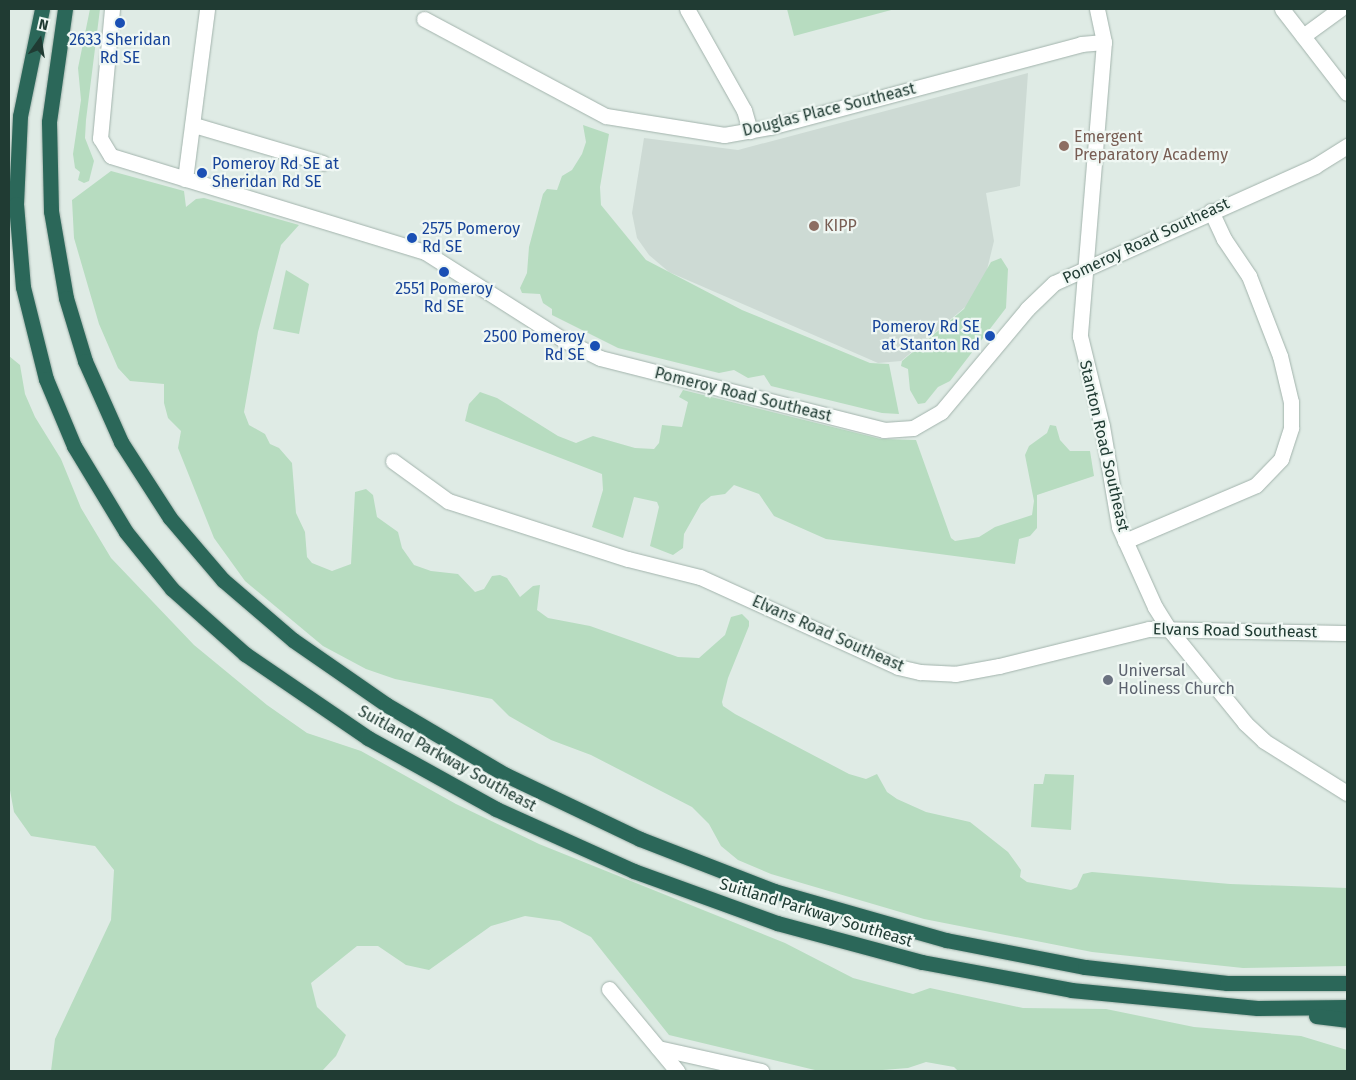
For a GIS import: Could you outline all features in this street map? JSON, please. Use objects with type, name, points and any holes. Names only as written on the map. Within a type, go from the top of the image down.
[{"type":"highway","name":"Suitland Parkway Southeast","points":[[42,9],[20,116],[16,182],[20,266],[39,356],[74,446],[110,509],[172,589],[224,638],[326,711],[456,788],[605,859],[721,904],[864,948],[982,975],[1134,998],[1257,1008],[1347,1008]]},
{"type":"highway","name":"Suitland Parkway Southeast","points":[[65,9],[49,122],[50,196],[62,284],[85,361],[121,442],[170,518],[228,585],[304,648],[430,732],[534,789],[657,847],[803,901],[955,942],[1085,967],[1227,983],[1347,983]]},
{"type":"highway","points":[[1257,1008],[1347,1020]]},
{"type":"street","name":"Pomeroy Road Southeast","points":[[112,9],[100,138],[111,156],[425,252],[562,339],[600,358],[884,430],[913,428],[942,412],[1035,300],[1054,283],[1085,267],[1315,166],[1347,146]]},
{"type":"street","points":[[185,179],[194,126],[207,9]]},
{"type":"street","points":[[687,9],[744,110],[750,131]]},
{"type":"street","name":"Stanton Road Southeast","points":[[1097,9],[1104,42],[1085,267],[1081,342],[1103,434],[1114,509],[1125,541],[1155,607],[1169,629],[1254,733],[1347,793]]},
{"type":"street","points":[[1282,9],[1347,93]]},
{"type":"street","points":[[1303,36],[1340,9]]},
{"type":"street","name":"Douglas Place Southeast","points":[[424,19],[606,116],[724,135],[750,131],[1081,44],[1104,42]]},
{"type":"street","points":[[194,126],[323,163]]},
{"type":"street","points":[[1125,541],[1256,485],[1281,459],[1291,428],[1290,402],[1280,356],[1249,276],[1224,239],[1211,211]]},
{"type":"street","name":"Elvans Road Southeast","points":[[393,461],[448,501],[628,560],[700,577],[910,670],[955,674],[1149,629],[1347,633]]},
{"type":"street","points":[[609,989],[677,1071]]},
{"type":"street","points":[[658,1048],[761,1071]]},
{"type":"shaded area","name":"KIPP","points":[[1028,73],[1020,186],[986,193],[994,241],[984,282],[970,303],[901,361],[878,363],[669,272],[649,255],[637,238],[632,213],[644,138],[738,150]]},
{"type":"green space","points":[[90,9],[100,9],[85,138],[94,161],[89,181],[84,183],[78,180],[80,172],[75,168],[73,154],[81,100],[78,68]]},
{"type":"green space","points":[[787,9],[895,9],[794,36]]},
{"type":"green space","points":[[583,125],[609,134],[600,187],[601,205],[646,260],[742,310],[870,363],[889,364],[899,414],[882,413],[771,386],[764,375],[748,378],[734,370],[719,373],[618,348],[552,315],[552,309],[543,303],[540,294],[522,293],[520,288],[527,273],[529,247],[543,194],[547,189],[557,190],[562,176],[572,170],[582,154],[586,142]]},
{"type":"green space","points":[[111,171],[184,191],[186,207],[196,199],[204,198],[299,225],[281,245],[258,332],[244,412],[249,425],[265,434],[270,444],[279,448],[292,463],[296,513],[305,532],[307,557],[312,563],[332,571],[351,564],[355,492],[366,489],[373,495],[377,517],[398,532],[402,548],[414,565],[431,571],[458,574],[475,592],[484,589],[492,576],[500,575],[507,578],[520,597],[533,586],[540,585],[537,610],[548,618],[590,626],[678,657],[699,658],[725,635],[731,617],[742,614],[749,621],[749,626],[728,678],[722,702],[723,706],[735,714],[849,774],[866,779],[877,774],[887,792],[897,799],[926,812],[970,822],[1008,852],[1021,870],[1020,877],[1027,882],[1071,890],[1077,887],[1083,874],[1092,872],[1230,884],[1347,888],[1347,966],[1243,968],[1092,952],[924,919],[771,874],[738,860],[721,846],[709,824],[692,807],[591,755],[551,740],[509,716],[492,699],[395,679],[366,669],[323,646],[245,581],[214,538],[178,448],[181,431],[168,418],[164,403],[164,384],[130,381],[118,368],[99,324],[74,238],[72,200]]},
{"type":"green space","points":[[1001,258],[1008,269],[1006,308],[950,381],[938,387],[925,403],[918,404],[910,390],[908,369],[901,366],[902,361],[964,309],[991,262]]},
{"type":"green space","points":[[286,270],[309,284],[299,334],[273,329]]},
{"type":"green space","points":[[9,356],[20,365],[25,394],[35,417],[61,459],[81,508],[111,558],[194,645],[267,705],[307,733],[361,751],[456,804],[539,844],[785,943],[853,978],[913,994],[930,988],[1023,1008],[1106,1009],[1194,1027],[1301,1036],[1347,1050],[1347,1071],[958,1071],[954,1067],[926,1062],[908,1068],[870,1071],[819,1071],[669,1035],[591,937],[560,921],[525,916],[491,926],[429,970],[406,965],[378,946],[357,946],[311,983],[317,1007],[346,1035],[336,1056],[322,1071],[51,1071],[55,1039],[111,920],[114,870],[95,846],[31,836],[14,812],[9,785]]},
{"type":"green space","points":[[683,390],[881,439],[916,440],[951,538],[955,541],[979,537],[995,527],[1032,515],[1034,501],[1025,455],[1029,446],[1047,433],[1050,425],[1056,426],[1060,440],[1070,451],[1090,451],[1094,476],[1037,495],[1037,528],[1030,536],[1019,539],[1015,564],[826,539],[774,516],[759,494],[734,485],[725,494],[711,496],[701,504],[684,534],[683,548],[673,555],[650,546],[659,507],[657,502],[634,497],[623,538],[592,527],[603,490],[602,474],[465,421],[469,404],[480,392],[497,398],[558,436],[576,443],[593,436],[635,448],[654,449],[659,443],[662,425],[682,427],[688,402],[679,397]]},
{"type":"green space","points":[[1045,774],[1074,775],[1071,830],[1031,827],[1034,784],[1043,784]]},
{"type":"place","name":"2633 Sheridan Rd SE","points":[[120,23]]},
{"type":"place","name":"Emergent Preparatory Academy","points":[[1064,146]]},
{"type":"place","name":"Pomeroy Rd SE at Sheridan Rd SE","points":[[202,173]]},
{"type":"place","name":"KIPP","points":[[814,226]]},
{"type":"place","name":"2575 Pomeroy Rd SE","points":[[412,238]]},
{"type":"place","name":"2551 Pomeroy Rd SE","points":[[444,272]]},
{"type":"place","name":"Pomeroy Rd SE at Stanton Rd","points":[[990,336]]},
{"type":"place","name":"2500 Pomeroy Rd SE","points":[[595,346]]},
{"type":"place","name":"Universal Holiness Church","points":[[1108,680]]}]
